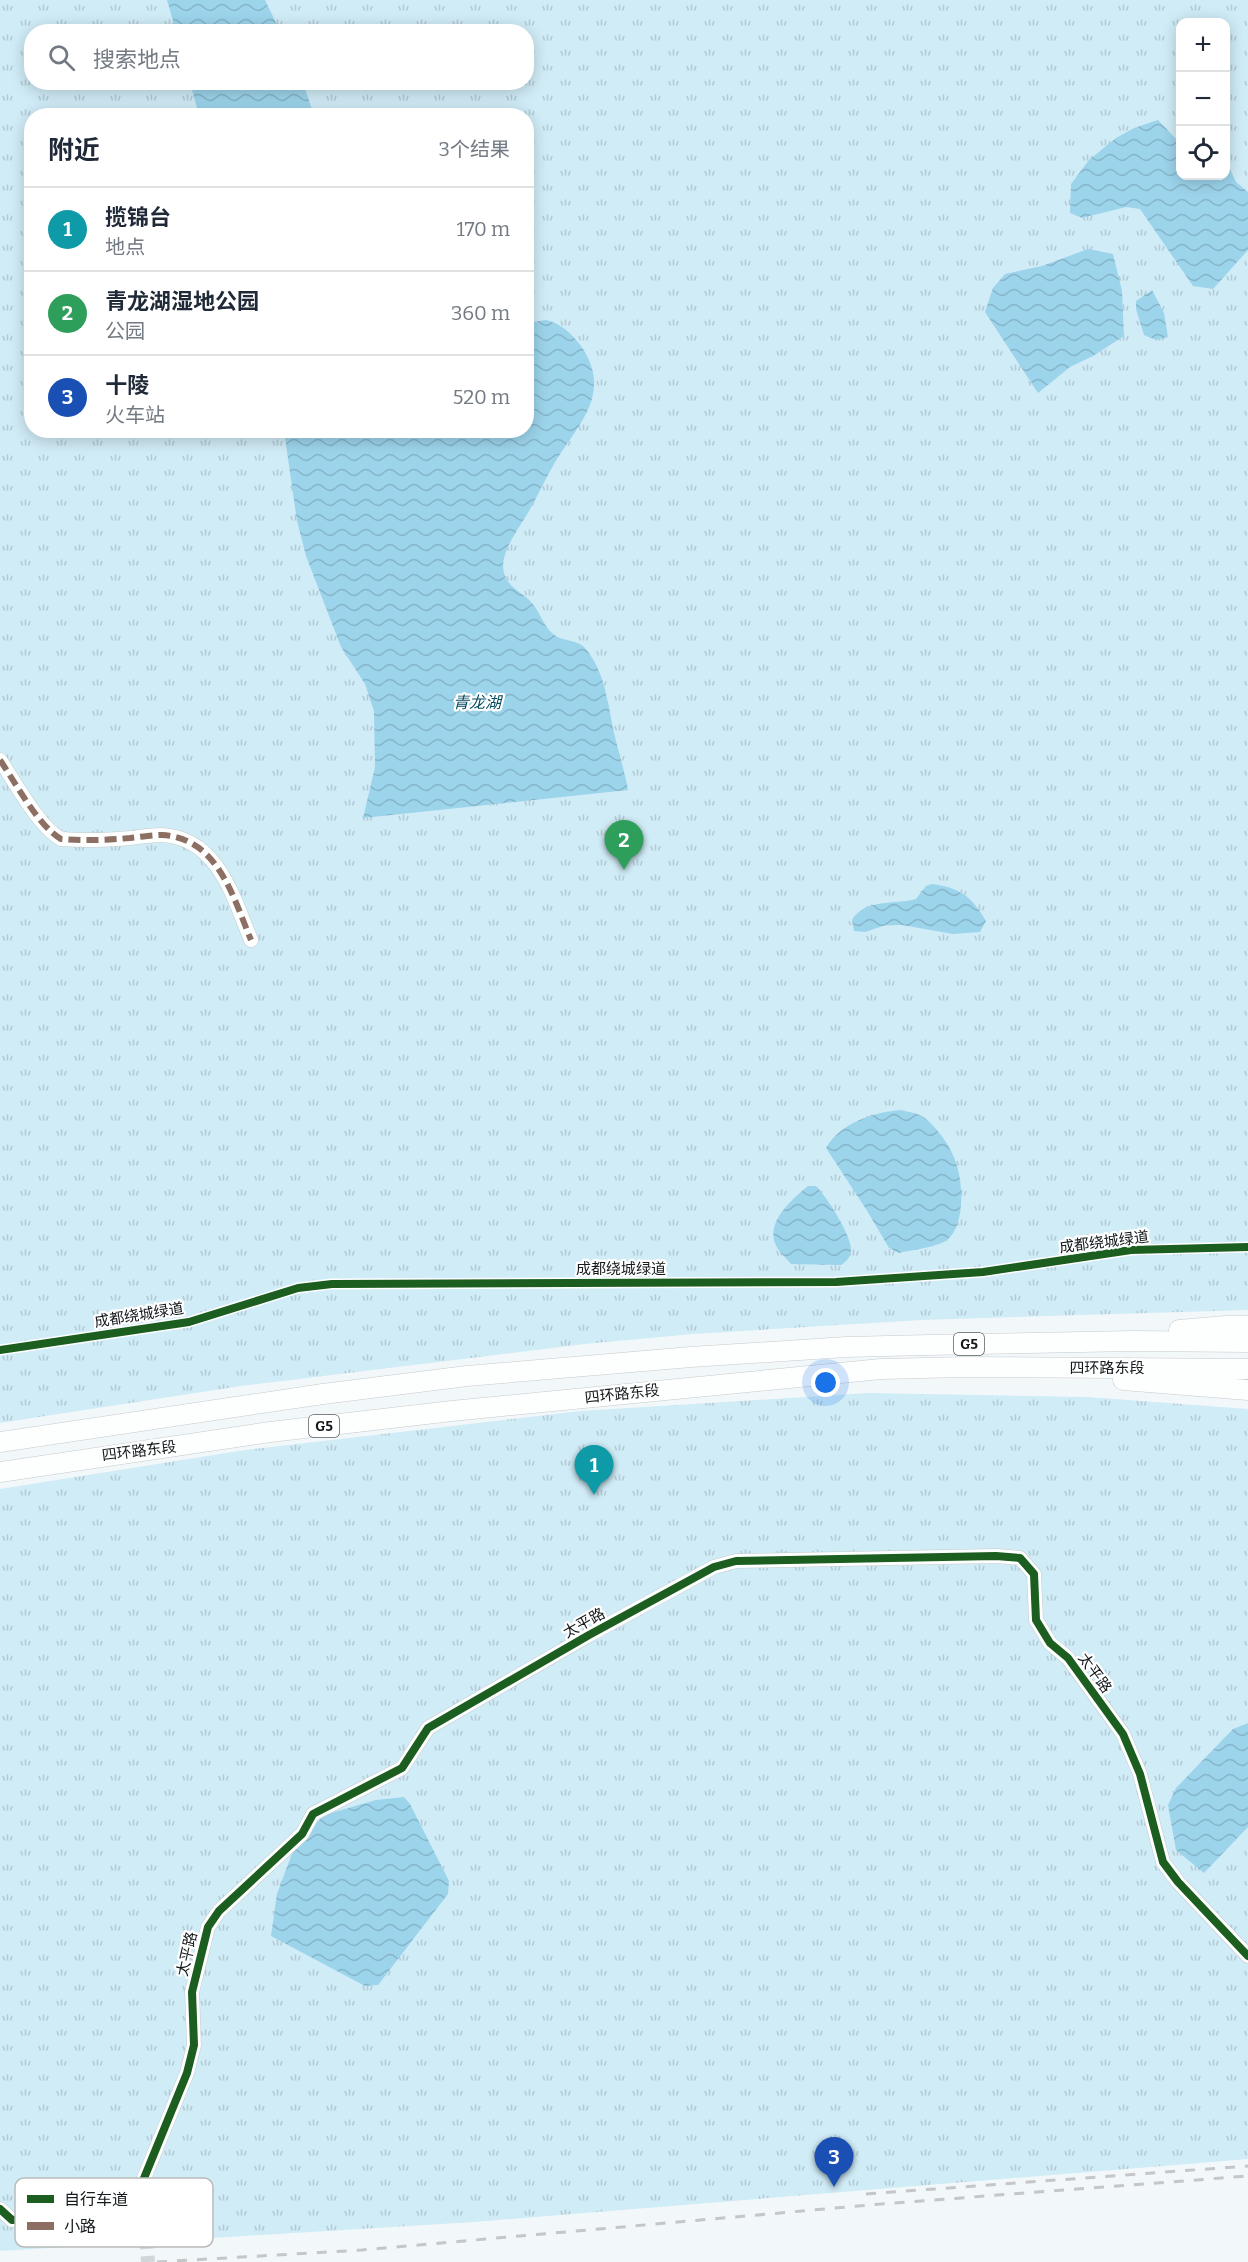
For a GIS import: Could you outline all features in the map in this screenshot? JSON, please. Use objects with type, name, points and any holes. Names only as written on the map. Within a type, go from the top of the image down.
[{"type":"highway","points":[[1061,1342],[1226,1326],[1248,1326]]},
{"type":"highway","name":"四环路东段","points":[[0,1442],[323,1394],[467,1376],[691,1357],[846,1347],[1061,1342],[1248,1342]]},
{"type":"highway","points":[[965,1367],[1248,1390]]},
{"type":"highway","name":"四环路东段","points":[[0,1472],[270,1432],[441,1412],[881,1369],[965,1367],[1248,1369]]},
{"type":"street","points":[[0,760],[44,825],[53,835],[61,839],[163,835],[195,844],[215,862],[251,940]]},
{"type":"street","name":"太平路","points":[[144,2178],[187,2073],[194,2045],[192,1992],[208,1927],[219,1911],[302,1834],[313,1814],[402,1768],[428,1728],[599,1629],[714,1567],[736,1561],[996,1556],[1020,1558],[1034,1574],[1036,1620],[1050,1643],[1068,1658],[1123,1734],[1140,1773],[1163,1862],[1178,1882],[1248,1956]]},
{"type":"street","name":"太平路","points":[[0,2209],[12,2220],[15,2220]]},
{"type":"green space","points":[[0,0],[1248,0],[1248,1310],[921,1320],[693,1334],[585,1344],[241,1386],[0,1423]]},
{"type":"green space","points":[[868,1393],[1088,1397],[1248,1409],[1248,2159],[474,2222],[213,2238],[213,2178],[15,2178],[15,2247],[65,2247],[0,2251],[0,1489],[245,1450],[580,1411]]},
{"type":"water","points":[[167,0],[265,0],[277,24],[174,24]]},
{"type":"water","points":[[192,90],[305,90],[312,108],[197,108]]},
{"type":"water","points":[[1158,120],[1176,139],[1176,180],[1230,180],[1230,169],[1236,182],[1248,192],[1248,250],[1213,289],[1193,286],[1140,209],[1126,207],[1082,218],[1070,213],[1071,184],[1089,160],[1116,138],[1134,128]]},
{"type":"water","points":[[1088,249],[1113,254],[1122,291],[1124,336],[1093,356],[1070,367],[1038,393],[985,312],[993,288],[1005,274],[1042,266]]},
{"type":"water","points":[[1152,290],[1164,313],[1168,337],[1156,340],[1144,335],[1136,309],[1136,301]]},
{"type":"water","name":"青龙湖","points":[[546,320],[557,324],[574,337],[590,363],[594,379],[593,394],[581,422],[554,464],[512,540],[506,552],[503,570],[508,582],[532,603],[552,633],[560,638],[581,644],[592,657],[606,692],[628,790],[363,818],[375,767],[374,711],[365,684],[341,647],[306,556],[297,521],[285,438],[534,438],[534,322]]},
{"type":"water","points":[[932,884],[958,891],[976,906],[986,921],[980,932],[953,934],[902,925],[886,925],[865,932],[854,931],[852,920],[865,908],[916,899],[926,886]]},
{"type":"water","points":[[901,1110],[923,1117],[944,1139],[957,1166],[961,1205],[957,1225],[947,1240],[899,1253],[889,1248],[826,1148],[840,1132],[859,1120],[880,1113]]},
{"type":"water","points":[[808,1186],[816,1186],[821,1191],[838,1216],[847,1235],[851,1252],[841,1265],[791,1264],[779,1251],[774,1240],[776,1222],[781,1214]]},
{"type":"water","points":[[1248,1723],[1248,1827],[1204,1873],[1176,1850],[1168,1805],[1176,1788],[1233,1729]]},
{"type":"water","points":[[404,1797],[410,1804],[449,1881],[448,1894],[378,1985],[365,1986],[271,1936],[277,1894],[294,1848],[324,1815],[376,1800]]},
{"type":"tunnel","points":[[147,2247],[148,2262]]},
{"type":"railway","points":[[866,2194],[1248,2166]]},
{"type":"railway","points":[[157,2262],[362,2250],[881,2204],[1248,2176]]},
{"type":"marked path","points":[[0,760],[36,815],[61,839],[105,840],[162,835],[181,839],[197,847],[221,872],[251,940]]},
{"type":"cycle path","name":"成都绕城绿道","points":[[0,1350],[189,1322],[298,1288],[332,1284],[836,1282],[983,1272],[1131,1250],[1248,1247]]},
{"type":"cycle path","points":[[144,2178],[187,2073],[194,2045],[192,1992],[208,1927],[219,1911],[302,1834],[313,1814],[402,1768],[428,1728],[589,1635],[714,1567],[736,1561],[996,1556],[1020,1558],[1034,1574],[1036,1620],[1050,1643],[1068,1658],[1123,1734],[1140,1774],[1163,1862],[1178,1882],[1248,1956]]},
{"type":"cycle path","points":[[0,2209],[12,2220],[15,2220]]},
{"type":"place","name":"青龙湖湿地公园","points":[[624,870]]},
{"type":"place","name":"揽锦台","points":[[594,1495]]},
{"type":"place","name":"十陵","points":[[834,2187]]}]
